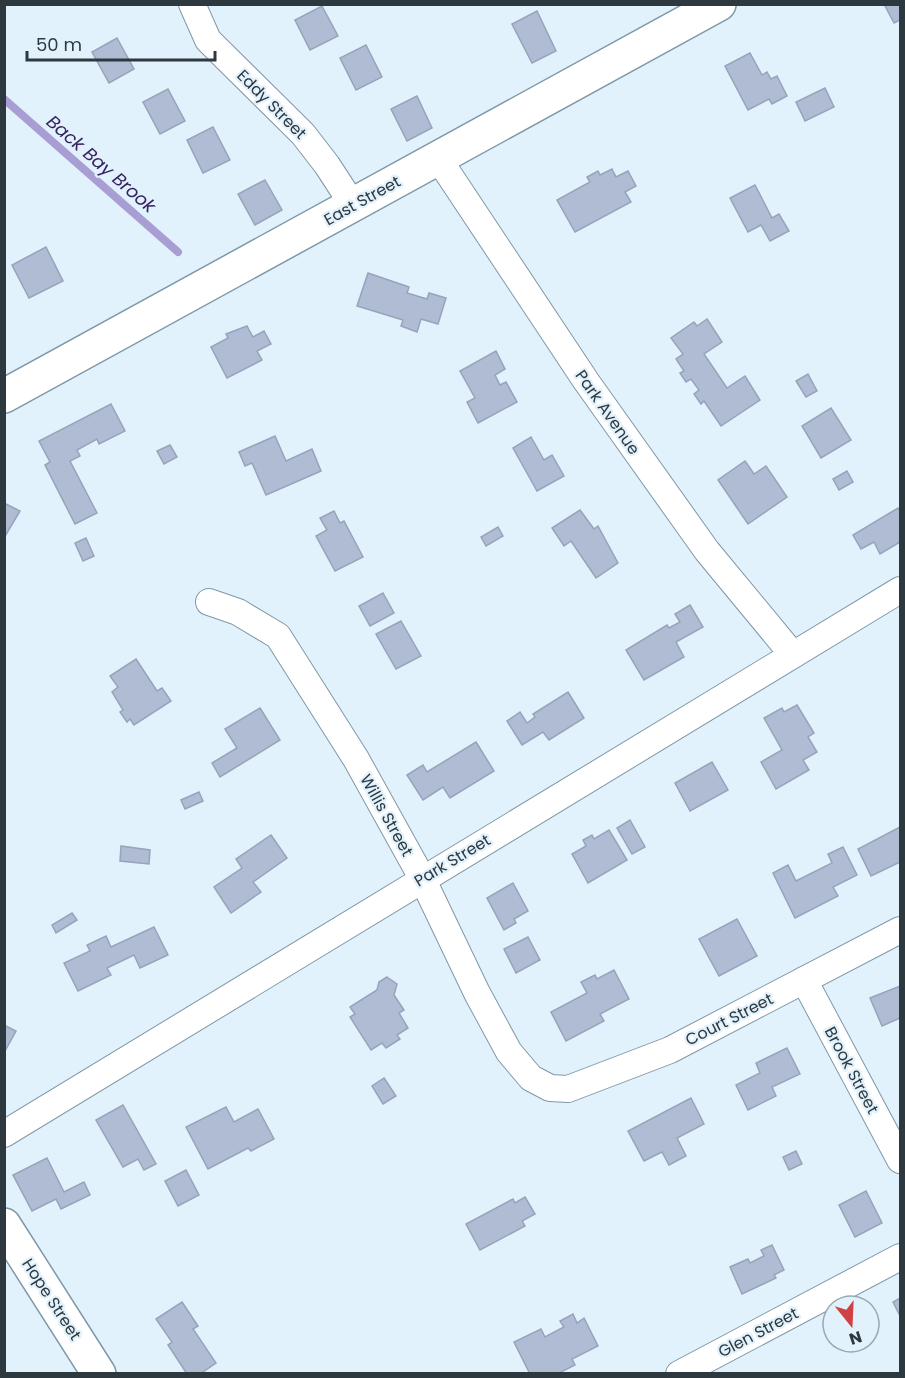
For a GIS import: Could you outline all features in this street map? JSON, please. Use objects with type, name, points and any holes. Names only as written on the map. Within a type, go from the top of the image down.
[{"type":"main road","name":"East Street","points":[[4,396],[719,4]]},
{"type":"main road","name":"Hope Street","points":[[4,1226],[99,1374]]},
{"type":"street","name":"Eddy Street","points":[[192,4],[208,40],[303,134],[327,165],[352,205]]},
{"type":"street","name":"Park Avenue","points":[[438,158],[586,381],[700,542],[793,655]]},
{"type":"street","name":"Park Street","points":[[4,1134],[422,878],[900,590]]},
{"type":"street","name":"Willis Street","points":[[209,602],[238,612],[278,636],[356,759],[422,878],[477,993],[509,1052],[531,1078],[550,1088]]},
{"type":"street","name":"Court Street","points":[[550,1088],[567,1089],[579,1086],[670,1050],[900,930]]},
{"type":"street","name":"Brook Street","points":[[804,980],[900,1160]]},
{"type":"street","name":"Glen Street","points":[[679,1374],[900,1257]]},
{"type":"building","points":[[884,4],[900,4],[900,20],[894,23]]},
{"type":"building","points":[[322,6],[338,36],[310,50],[295,20]]},
{"type":"building","points":[[537,11],[556,51],[532,63],[512,24]]},
{"type":"building","points":[[117,38],[134,69],[109,83],[92,52]]},
{"type":"building","points":[[366,45],[382,77],[356,90],[340,58]]},
{"type":"building","points":[[750,53],[762,75],[767,72],[771,79],[777,76],[787,96],[772,104],[769,99],[748,110],[725,66]]},
{"type":"building","points":[[825,88],[834,107],[805,121],[796,102]]},
{"type":"building","points":[[168,89],[185,121],[160,134],[143,102]]},
{"type":"building","points":[[417,96],[432,128],[407,141],[391,109]]},
{"type":"building","points":[[213,127],[230,160],[203,173],[187,140]]},
{"type":"building","points":[[612,169],[616,177],[628,171],[636,186],[625,192],[631,202],[575,232],[557,200],[590,182],[587,177],[598,171],[600,175]]},
{"type":"building","points":[[265,180],[282,210],[255,225],[238,194]]},
{"type":"building","points":[[755,185],[772,218],[779,214],[789,231],[770,241],[761,225],[748,232],[730,198]]},
{"type":"building","points":[[46,247],[63,281],[29,298],[12,265]]},
{"type":"building","points":[[368,273],[409,287],[407,293],[427,299],[429,293],[446,298],[438,324],[421,319],[417,332],[401,326],[403,320],[357,306]]},
{"type":"building","points":[[707,319],[722,342],[704,354],[727,388],[745,376],[760,400],[721,426],[704,401],[701,404],[694,394],[699,390],[691,379],[686,382],[680,373],[684,371],[676,359],[683,354],[671,338],[694,322],[697,326]]},
{"type":"building","points":[[247,326],[253,337],[264,331],[271,344],[257,351],[262,360],[227,378],[211,347],[228,338],[226,334]]},
{"type":"building","points":[[496,351],[505,369],[495,375],[500,385],[506,382],[517,402],[478,423],[467,402],[475,398],[460,371]]},
{"type":"building","points":[[808,374],[817,391],[806,397],[796,381]]},
{"type":"building","points":[[111,404],[125,431],[99,444],[97,439],[77,450],[80,456],[70,461],[97,513],[75,524],[45,465],[50,462],[39,441]]},
{"type":"building","points":[[831,408],[851,440],[821,458],[802,426]]},
{"type":"building","points":[[275,436],[286,461],[312,449],[321,471],[266,495],[252,463],[245,466],[239,452]]},
{"type":"building","points":[[531,437],[544,460],[552,455],[564,476],[537,491],[513,448]]},
{"type":"building","points":[[170,445],[177,457],[164,464],[157,451]]},
{"type":"building","points":[[745,461],[754,474],[766,466],[787,497],[748,524],[718,480]]},
{"type":"building","points":[[847,471],[853,482],[839,490],[833,479]]},
{"type":"building","points":[[4,503],[20,511],[4,538]]},
{"type":"building","points":[[898,508],[900,542],[880,554],[874,542],[861,549],[853,535]]},
{"type":"building","points":[[580,510],[594,529],[598,526],[618,563],[596,578],[571,541],[564,546],[552,528]]},
{"type":"building","points":[[334,511],[340,523],[344,521],[363,557],[335,571],[316,536],[327,530],[320,518]]},
{"type":"building","points":[[498,527],[503,536],[486,546],[481,537]]},
{"type":"building","points":[[86,538],[94,556],[83,561],[75,543]]},
{"type":"building","points":[[383,593],[394,613],[370,626],[359,606]]},
{"type":"building","points":[[690,605],[703,627],[676,642],[684,657],[644,680],[626,650],[667,625],[669,628],[680,622],[675,614]]},
{"type":"building","points":[[401,621],[421,656],[396,669],[376,634]]},
{"type":"building","points":[[136,659],[157,691],[162,688],[171,701],[134,725],[130,719],[127,722],[120,712],[123,710],[112,692],[118,687],[110,676]]},
{"type":"building","points":[[568,692],[584,718],[549,740],[543,732],[522,745],[507,721],[520,712],[527,723],[535,717],[533,714]]},
{"type":"building","points":[[797,705],[814,733],[808,737],[817,752],[803,760],[809,770],[776,789],[761,762],[782,750],[764,718],[782,708],[784,712]]},
{"type":"building","points":[[260,708],[280,740],[220,777],[212,763],[237,748],[225,729]]},
{"type":"building","points":[[476,742],[494,771],[450,798],[443,787],[423,800],[407,775],[423,765],[427,772]]},
{"type":"building","points":[[712,762],[728,790],[690,811],[675,783]]},
{"type":"building","points":[[199,792],[203,801],[185,809],[181,800]]},
{"type":"building","points":[[630,820],[645,847],[632,854],[617,828]]},
{"type":"building","points":[[900,827],[900,862],[871,876],[858,849]]},
{"type":"building","points":[[609,830],[627,860],[588,883],[572,854],[586,846],[583,840],[592,835],[594,839]]},
{"type":"building","points":[[271,835],[287,858],[253,882],[261,892],[231,913],[214,887],[242,868],[236,859]]},
{"type":"building","points":[[121,846],[150,850],[149,864],[120,861]]},
{"type":"building","points":[[843,847],[857,875],[833,887],[838,896],[795,918],[773,873],[788,865],[796,881],[832,863],[828,854]]},
{"type":"building","points":[[513,883],[528,911],[514,919],[516,923],[504,930],[487,898]]},
{"type":"building","points":[[72,913],[77,920],[56,933],[52,925]]},
{"type":"building","points":[[737,919],[757,956],[719,976],[699,939]]},
{"type":"building","points":[[154,927],[168,955],[140,968],[134,955],[107,968],[111,975],[78,991],[64,963],[90,951],[87,945],[106,936],[111,947]]},
{"type":"building","points":[[528,937],[540,960],[516,973],[504,949]]},
{"type":"building","points":[[614,970],[629,999],[600,1014],[604,1021],[566,1041],[551,1012],[587,993],[581,982],[595,975],[597,979]]},
{"type":"building","points":[[387,977],[397,984],[394,995],[404,1010],[399,1013],[408,1028],[397,1035],[400,1039],[386,1048],[382,1043],[371,1050],[350,1017],[355,1014],[350,1007],[377,990],[379,982]]},
{"type":"building","points":[[900,986],[900,1018],[882,1026],[870,998]]},
{"type":"building","points":[[4,1025],[16,1031],[4,1053]]},
{"type":"building","points":[[787,1048],[800,1074],[772,1087],[776,1096],[748,1110],[736,1085],[760,1073],[756,1063]]},
{"type":"building","points":[[384,1078],[396,1096],[383,1104],[372,1086]]},
{"type":"building","points":[[691,1098],[704,1124],[677,1138],[686,1156],[669,1165],[662,1152],[644,1161],[628,1131]]},
{"type":"building","points":[[123,1105],[156,1164],[144,1170],[138,1159],[123,1167],[96,1120]]},
{"type":"building","points":[[226,1107],[234,1122],[258,1109],[274,1139],[251,1151],[248,1148],[208,1169],[186,1127]]},
{"type":"building","points":[[796,1151],[802,1164],[789,1170],[783,1157]]},
{"type":"building","points":[[47,1158],[64,1192],[84,1182],[90,1195],[61,1209],[56,1199],[32,1211],[13,1175]]},
{"type":"building","points":[[186,1170],[199,1195],[178,1206],[165,1181]]},
{"type":"building","points":[[866,1191],[882,1223],[855,1237],[839,1205]]},
{"type":"building","points":[[525,1197],[535,1214],[522,1221],[525,1226],[480,1250],[466,1224],[513,1199],[515,1203]]},
{"type":"building","points":[[772,1245],[784,1270],[774,1275],[776,1278],[742,1294],[730,1267],[748,1259],[750,1263],[764,1256],[761,1250]]},
{"type":"building","points":[[900,1298],[900,1316],[893,1302]]},
{"type":"building","points":[[182,1302],[198,1326],[193,1329],[216,1363],[200,1374],[187,1374],[168,1345],[172,1342],[156,1319]]},
{"type":"building","points":[[573,1314],[577,1323],[584,1318],[598,1346],[572,1359],[575,1365],[557,1374],[530,1374],[514,1342],[541,1329],[545,1337],[564,1327],[560,1321]]},
{"type":"waterway","name":"Back Bay Brook","points":[[4,99],[178,252]]}]
